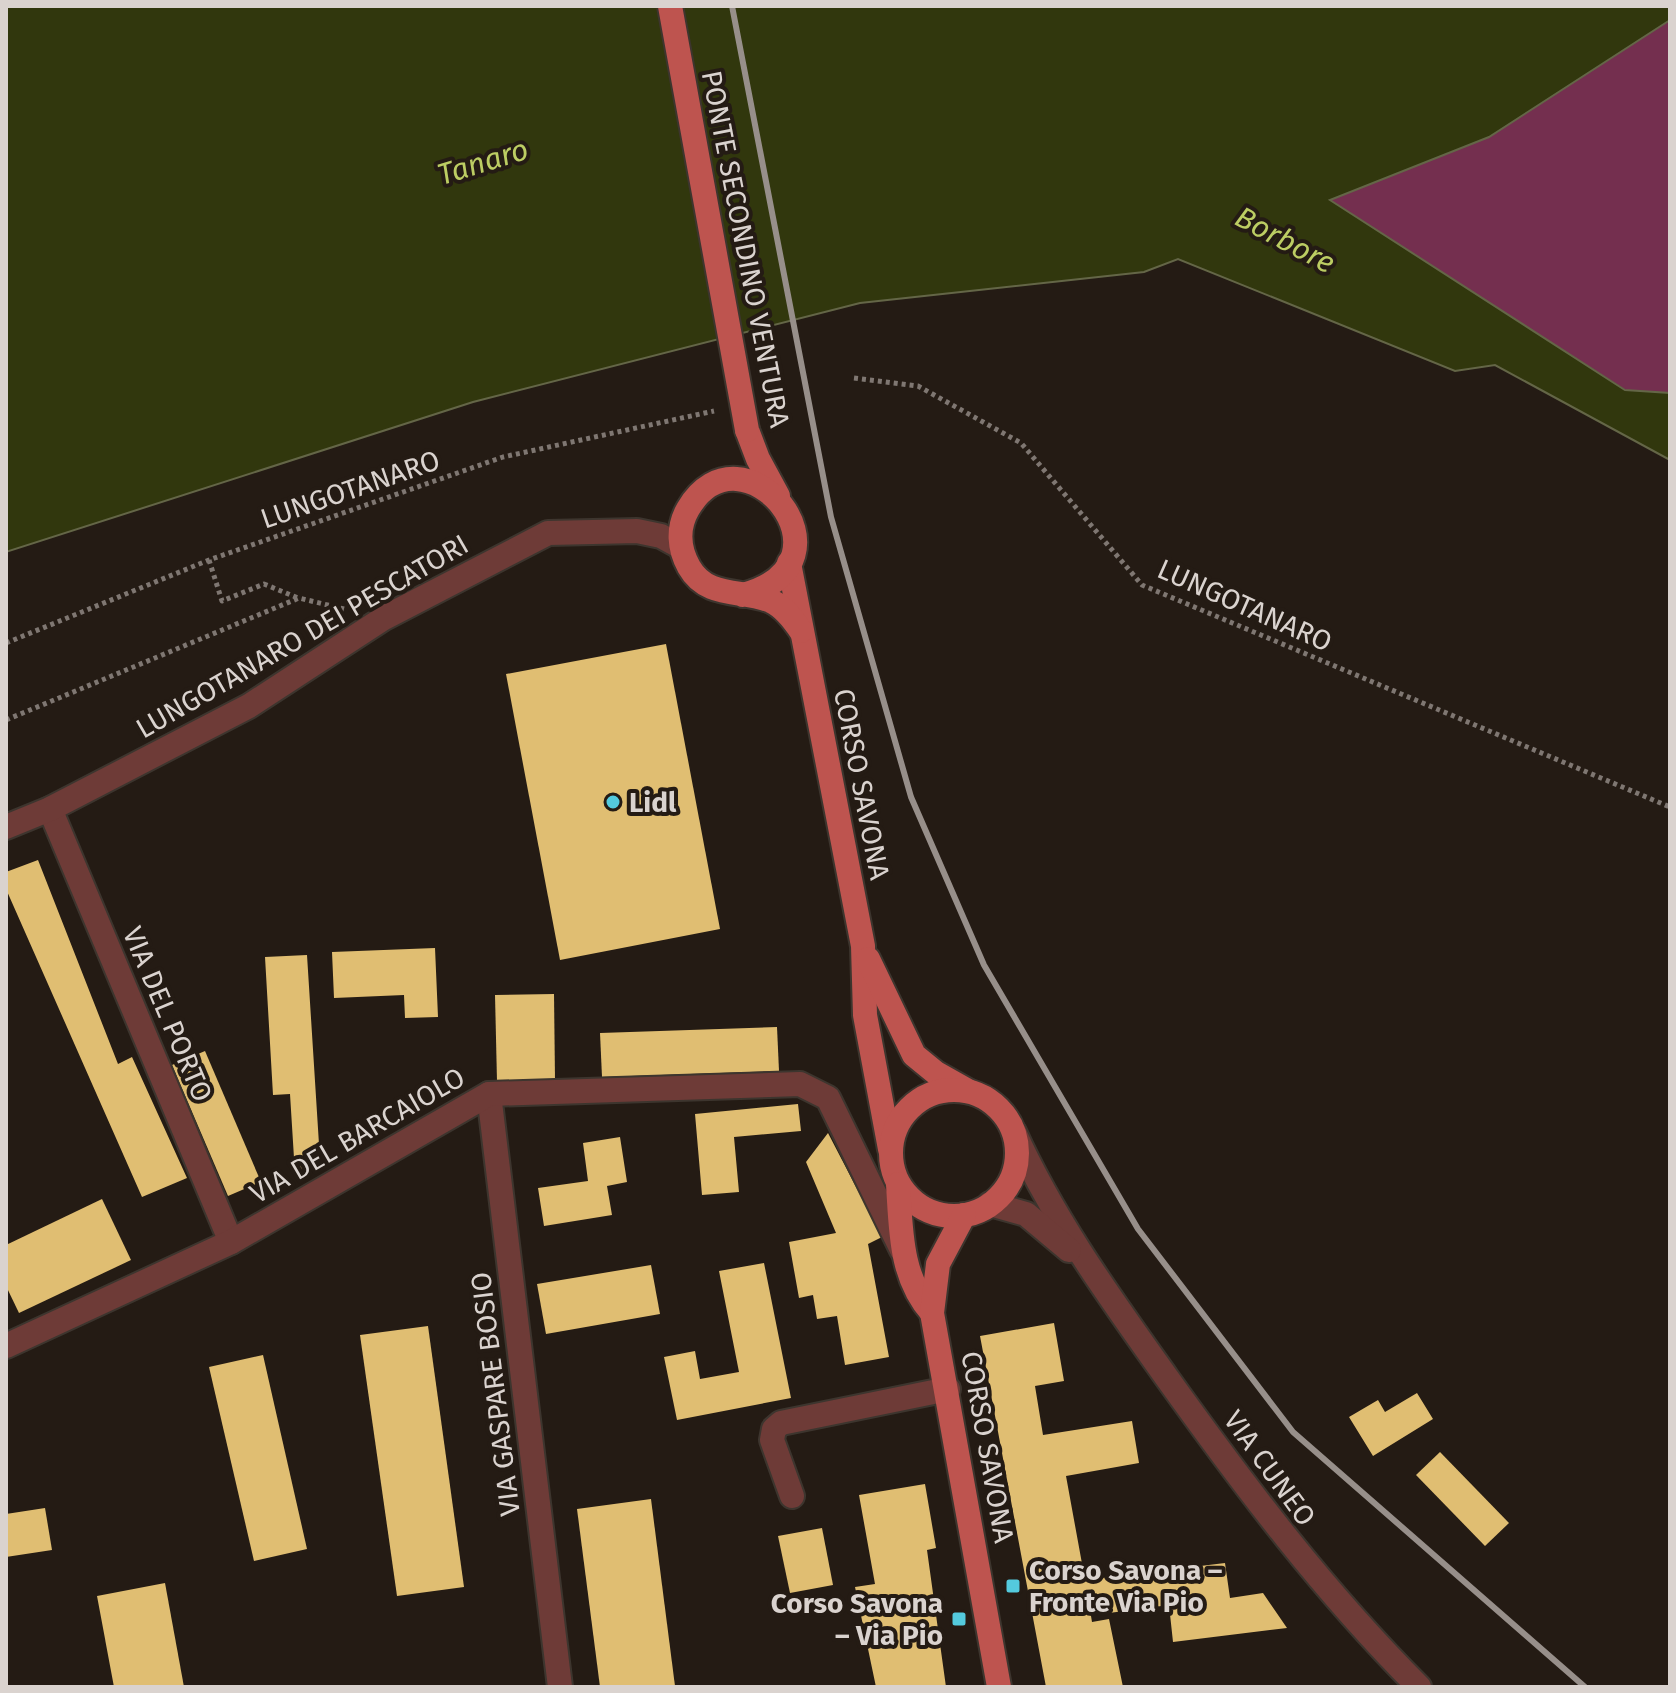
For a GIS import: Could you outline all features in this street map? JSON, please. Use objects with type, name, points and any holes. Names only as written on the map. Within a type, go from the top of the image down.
[{"type":"main road","name":"PONTE SECONDINO VENTURA","points":[[670,6],[747,430],[779,498]]},
{"type":"main road","points":[[747,430],[745,448],[735,469],[694,500],[688,509],[680,536],[681,547],[691,572],[705,585],[724,593],[772,602],[789,614],[803,633]]},
{"type":"main road","points":[[718,484],[746,481],[763,485],[779,498]]},
{"type":"main road","name":"CORSO SAVONA","points":[[779,498],[794,529],[794,546],[789,563],[863,946],[865,1015],[898,1184],[903,1253],[915,1295],[932,1313]]},
{"type":"main road","points":[[743,595],[761,590],[777,579],[789,563]]},
{"type":"main road","name":"CORSO SAVONA","points":[[863,946],[914,1055],[936,1073],[989,1100],[1004,1114],[1014,1132]]},
{"type":"main road","points":[[890,1149],[894,1131],[917,1102],[933,1093],[970,1092]]},
{"type":"main road","points":[[898,1184],[910,1199],[926,1209],[964,1215],[990,1204],[1005,1191],[1014,1172],[1017,1152],[1014,1132]]},
{"type":"main road","name":"CORSO SAVONA","points":[[964,1215],[938,1264],[932,1313],[999,1687]]},
{"type":"street","name":"LUNGOTANARO DEI PESCATORI","points":[[637,531],[666,523],[688,509]]},
{"type":"street","name":"LUNGOTANARO DEI PESCATORI","points":[[6,827],[50,809],[249,706],[384,618],[548,533],[637,531],[661,536],[681,547]]},
{"type":"street","name":"VIA DEL PORTO","points":[[50,809],[231,1242]]},
{"type":"street","name":"VIA DEL BARCAIOLO","points":[[6,1346],[231,1242],[489,1094],[800,1084],[816,1089],[828,1098],[903,1253]]},
{"type":"street","name":"VIA GASPARE BOSIO","points":[[489,1094],[560,1687]]},
{"type":"street","name":"VIA CUNEO","points":[[1014,1132],[1034,1177],[1091,1271],[1299,1558],[1419,1687]]},
{"type":"street","name":"VIA CUNEO","points":[[990,1204],[1026,1214],[1091,1271]]},
{"type":"street","points":[[792,1496],[772,1440],[774,1429],[781,1423],[948,1389]]},
{"type":"path","name":"LUNGOTANARO","points":[[854,378],[918,386],[1021,443],[1142,585],[1670,807]]},
{"type":"path","name":"LUNGOTANARO","points":[[6,643],[209,560],[503,457],[719,410]]},
{"type":"path","points":[[209,560],[222,601],[264,584],[299,598],[384,618]]},
{"type":"path","points":[[6,720],[299,598]]},
{"type":"shaded area","points":[[1670,20],[1670,393],[1626,390],[1329,200],[1489,137]]},
{"type":"water","points":[[6,6],[1670,6],[1670,20],[1489,137],[1330,200],[1625,390],[1670,393],[1670,460],[1495,365],[1455,371],[1178,259],[1144,272],[860,303],[473,402],[6,552]]},
{"type":"building","name":"Lidl","points":[[666,644],[720,929],[560,960],[506,674]]},
{"type":"building","points":[[38,860],[118,1064],[132,1057],[187,1178],[142,1197],[6,889],[6,872]]},
{"type":"building","points":[[435,948],[438,1017],[405,1018],[404,995],[334,998],[332,952]]},
{"type":"building","points":[[307,955],[320,1160],[295,1174],[290,1094],[273,1095],[265,957]]},
{"type":"building","points":[[554,994],[555,1079],[497,1081],[495,995]]},
{"type":"building","points":[[777,1027],[779,1071],[602,1077],[600,1033]]},
{"type":"building","points":[[205,1051],[261,1182],[228,1196],[172,1065]]},
{"type":"building","points":[[798,1104],[801,1131],[734,1137],[739,1192],[702,1195],[695,1114]]},
{"type":"building","points":[[828,1133],[882,1237],[868,1244],[889,1357],[845,1365],[837,1316],[817,1319],[813,1295],[799,1298],[789,1242],[836,1233],[806,1162]]},
{"type":"building","points":[[620,1137],[627,1182],[607,1186],[612,1215],[544,1226],[538,1188],[588,1181],[583,1143]]},
{"type":"building","points":[[102,1199],[131,1260],[19,1313],[6,1286],[6,1245]]},
{"type":"building","points":[[764,1263],[791,1398],[677,1420],[664,1357],[695,1351],[700,1379],[739,1372],[719,1271]]},
{"type":"building","points":[[651,1265],[660,1314],[546,1334],[537,1284]]},
{"type":"building","points":[[1054,1323],[1064,1381],[1035,1386],[1043,1435],[1132,1421],[1139,1463],[1066,1476],[1085,1580],[1225,1563],[1230,1598],[1263,1593],[1287,1628],[1173,1642],[1169,1605],[1109,1613],[1106,1596],[1088,1598],[1092,1622],[1109,1619],[1123,1687],[1046,1687],[980,1336]]},
{"type":"building","points":[[428,1326],[464,1587],[397,1596],[360,1335]]},
{"type":"building","points":[[263,1355],[307,1549],[254,1561],[209,1367]]},
{"type":"building","points":[[1417,1393],[1433,1419],[1373,1456],[1349,1417],[1378,1400],[1385,1412]]},
{"type":"building","points":[[1440,1452],[1509,1523],[1485,1546],[1416,1475]]},
{"type":"building","points":[[925,1484],[936,1548],[927,1550],[946,1687],[876,1687],[855,1587],[875,1584],[859,1495]]},
{"type":"building","points":[[651,1499],[675,1686],[600,1687],[577,1509]]},
{"type":"building","points":[[45,1508],[52,1550],[6,1557],[6,1514]]},
{"type":"building","points":[[822,1528],[833,1585],[790,1593],[778,1536]]},
{"type":"building","points":[[165,1583],[184,1687],[114,1687],[97,1596]]},
{"type":"railway","points":[[732,6],[831,517],[911,797],[984,965],[1138,1229],[1293,1432],[1585,1687]]},
{"type":"place","name":"Lidl","points":[[613,802]]},
{"type":"place","name":"Corso Savona – Fronte Via Pio","points":[[1013,1586]]},
{"type":"place","name":"Corso Savona – Via Pio","points":[[959,1619]]},
{"type":"water label","name":"Tanaro","points":[[483,162]]},
{"type":"water label","name":"Borbore","points":[[1285,240]]}]
